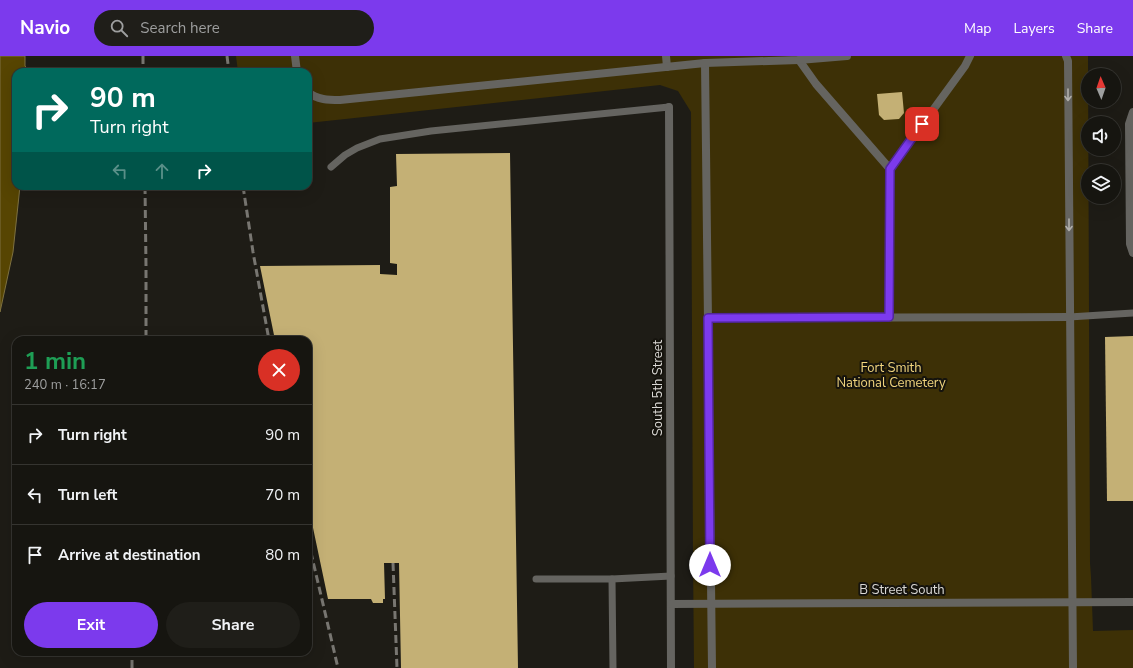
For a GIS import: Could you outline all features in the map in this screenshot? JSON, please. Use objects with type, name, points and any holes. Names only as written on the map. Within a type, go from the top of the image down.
[{"type":"street","points":[[295,56],[296,68]]},
{"type":"street","points":[[666,56],[667,67]]},
{"type":"street","points":[[312,95],[322,100],[340,100],[667,67],[847,56]]},
{"type":"street","points":[[889,317],[890,169],[965,66],[970,56]]},
{"type":"street","points":[[1066,56],[1068,61],[1073,668]]},
{"type":"street","points":[[799,60],[816,84],[890,169]]},
{"type":"street","points":[[705,64],[712,668]]},
{"type":"street","name":"South 5th Street","points":[[669,107],[671,668]]},
{"type":"street","points":[[1133,112],[1129,124],[1130,244],[1133,254]]},
{"type":"street","points":[[708,318],[1069,316]]},
{"type":"street","name":"B Street South","points":[[671,604],[1133,602]]},
{"type":"lane","points":[[331,167],[345,154],[380,139],[431,131],[669,107]]},
{"type":"lane","points":[[1069,316],[1133,313]]},
{"type":"lane","points":[[536,579],[612,579],[671,576]]},
{"type":"lane","points":[[612,579],[613,668]]},
{"type":"green space","name":"Fort Smith National Cemetery","points":[[236,56],[1088,56],[1088,68],[1081,68],[1081,108],[1088,108],[1088,116],[1081,116],[1081,156],[1088,156],[1088,164],[1081,164],[1081,204],[1089,204],[1090,563],[1093,631],[1133,630],[1133,668],[694,668],[691,112],[678,91],[660,85],[312,123],[312,68],[238,68]]},
{"type":"shaded area","points":[[0,56],[25,56],[25,66],[27,68],[12,68],[12,190],[20,190],[13,252],[0,312]]},
{"type":"building","points":[[902,92],[904,113],[899,119],[884,120],[879,115],[877,94]]},
{"type":"building","points":[[510,153],[518,668],[401,668],[399,563],[384,563],[385,599],[383,599],[383,603],[373,603],[371,599],[328,599],[312,523],[312,336],[274,336],[260,266],[380,265],[380,274],[397,275],[397,264],[390,263],[390,187],[397,186],[396,154]]},
{"type":"building","points":[[1133,336],[1133,501],[1107,501],[1105,337]]},
{"type":"railway","points":[[143,56],[143,68]]},
{"type":"railway","points":[[227,56],[228,68]]},
{"type":"railway","points":[[145,190],[146,336]]},
{"type":"railway","points":[[244,190],[268,336]]},
{"type":"railway","points":[[312,557],[338,668]]},
{"type":"railway","points":[[393,563],[397,668]]},
{"type":"railway","points":[[132,656],[132,668]]},
{"type":"route","points":[[710,565],[708,318],[889,317],[890,169],[922,124]]}]
